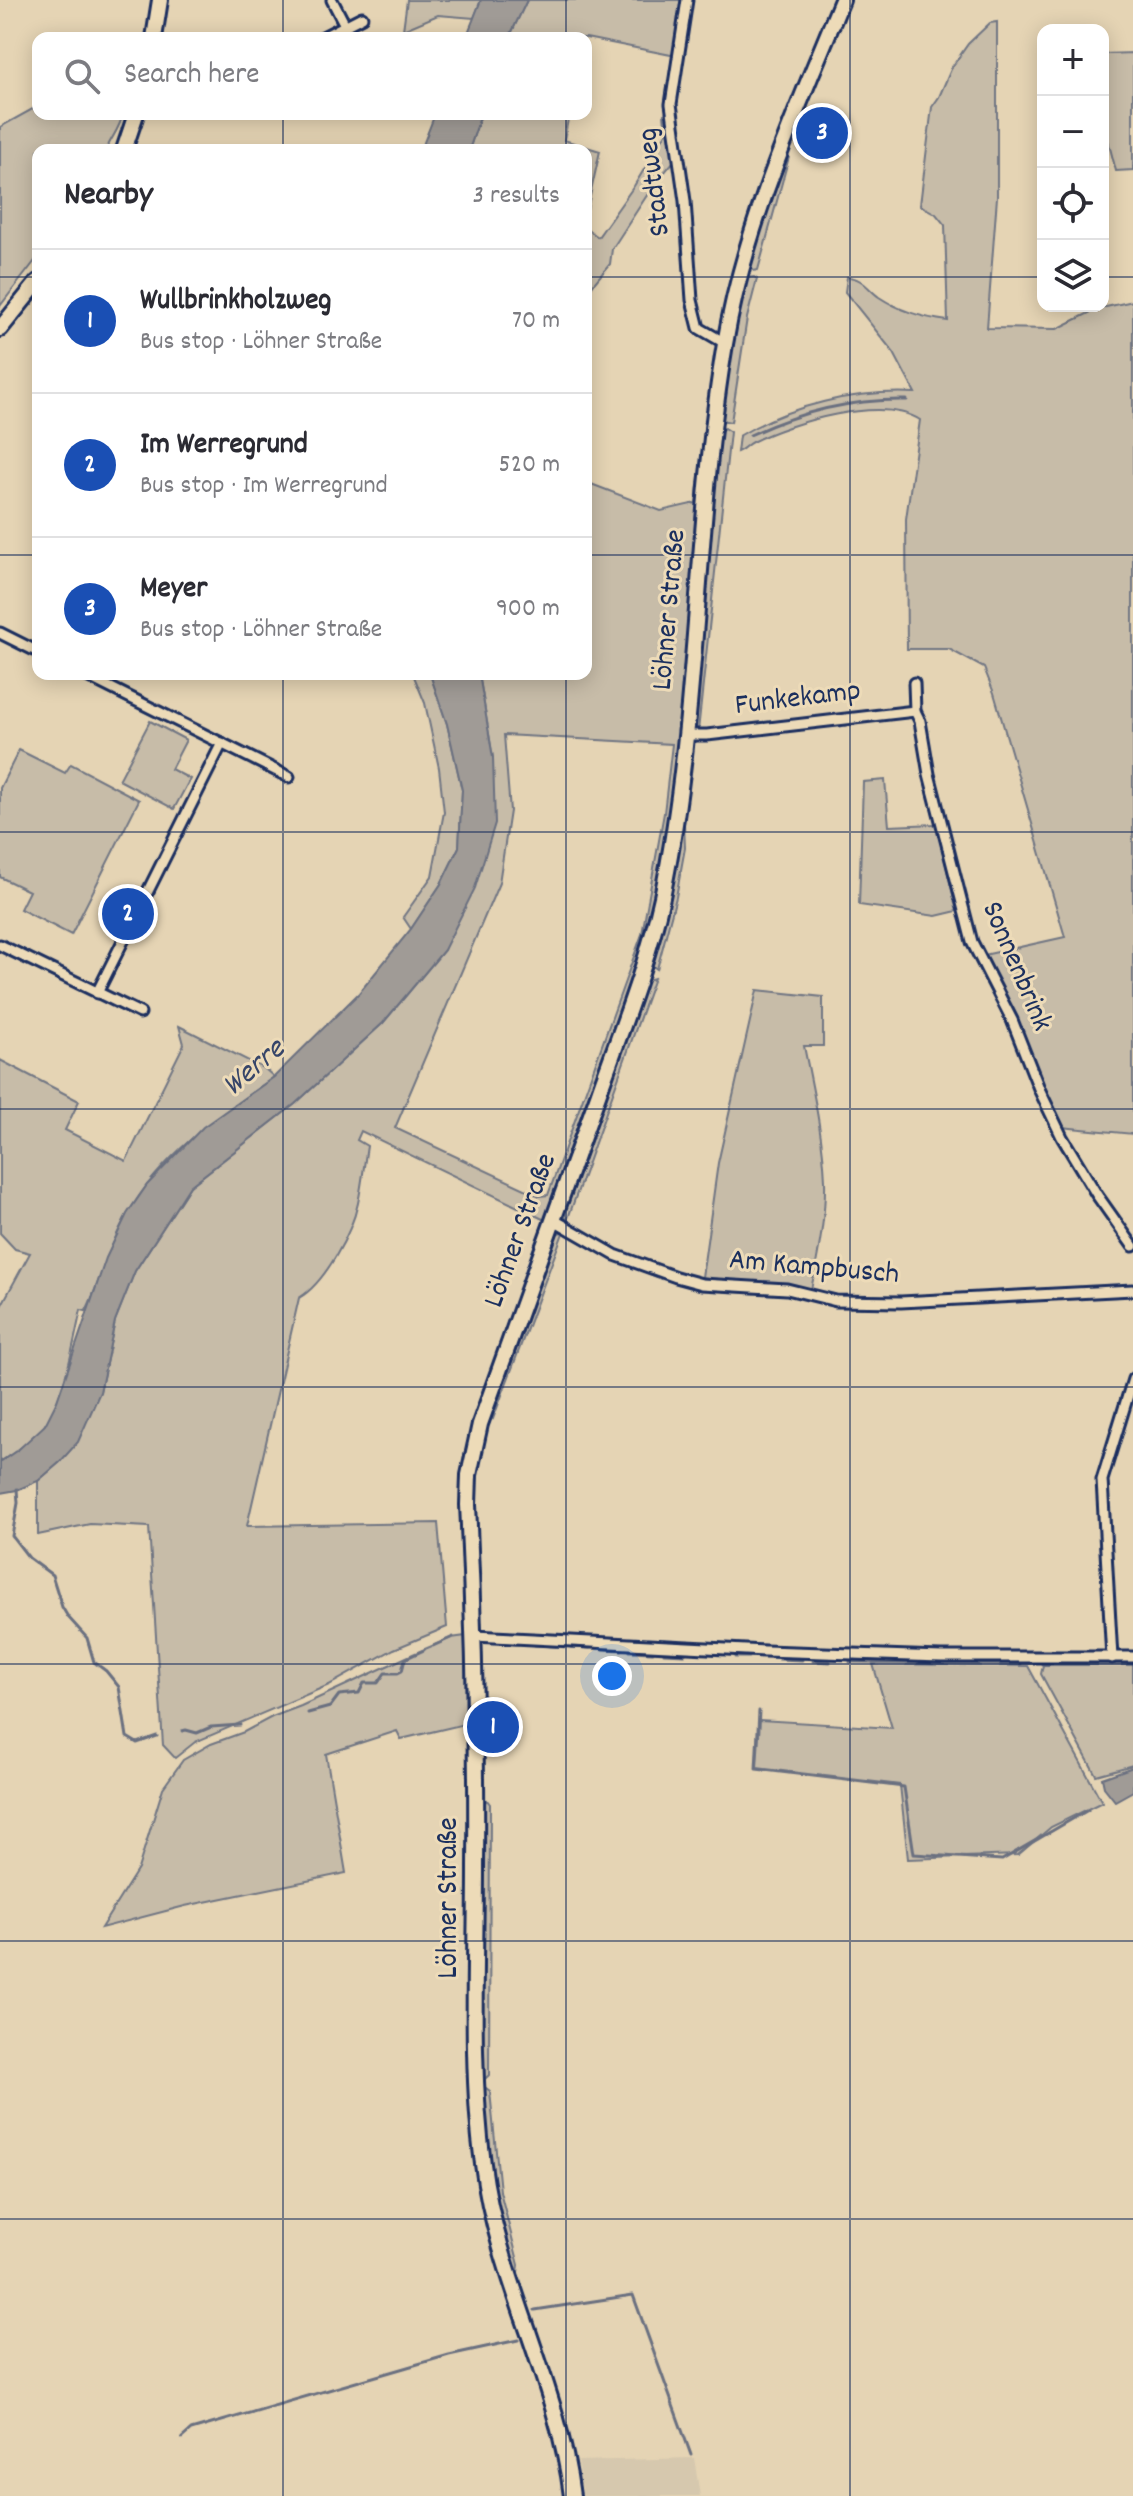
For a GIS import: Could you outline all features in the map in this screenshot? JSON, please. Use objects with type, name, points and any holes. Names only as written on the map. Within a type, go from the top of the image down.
[{"type":"main road","points":[[155,32],[160,0]]},
{"type":"main road","name":"Löhner Straße","points":[[572,2496],[554,2412],[498,2241],[483,2165],[475,2047],[477,1798],[468,1505],[472,1457],[480,1424],[651,940],[677,813],[714,423],[725,343],[762,202],[842,0]]},
{"type":"main road","points":[[126,144],[134,120]]},
{"type":"main road","points":[[0,329],[32,289]]},
{"type":"street","points":[[332,0],[346,27]]},
{"type":"street","name":"Stadtweg","points":[[687,0],[671,104],[685,201],[692,300],[699,328],[725,343]]},
{"type":"street","points":[[335,32],[362,17]]},
{"type":"street","points":[[0,633],[32,649]]},
{"type":"street","points":[[95,680],[289,777]]},
{"type":"street","name":"Sonnenbrink","points":[[914,683],[915,711],[920,721],[929,774],[972,942],[1012,1020],[1062,1137],[1133,1246]]},
{"type":"street","name":"Funkekamp","points":[[686,735],[915,711]]},
{"type":"street","points":[[97,993],[222,743]]},
{"type":"street","points":[[0,945],[140,1013]]},
{"type":"street","name":"Am Kampbusch","points":[[554,1220],[615,1255],[676,1277],[702,1284],[787,1289],[836,1301],[901,1302],[1133,1290]]},
{"type":"street","points":[[1112,1658],[1102,1480],[1133,1379]]},
{"type":"street","points":[[474,1636],[941,1657],[1133,1657]]},
{"type":"shaded area","points":[[407,0],[481,0],[474,18],[438,15],[403,30]]},
{"type":"shaded area","points":[[481,0],[527,0],[512,32],[468,32]]},
{"type":"shaded area","points":[[527,0],[692,0],[681,57],[592,39],[592,32],[512,32]]},
{"type":"shaded area","points":[[997,22],[997,197],[987,328],[1057,329],[1091,312],[1109,312],[1109,306],[1133,301],[1133,1134],[1061,1127],[984,955],[1065,937],[984,668],[949,649],[907,649],[906,519],[920,420],[883,410],[836,414],[789,427],[752,442],[737,452],[739,436],[802,408],[847,397],[915,393],[894,353],[845,292],[847,277],[861,281],[879,297],[904,310],[948,321],[945,225],[936,214],[920,205],[932,107],[952,67],[968,44],[990,23]]},
{"type":"shaded area","points":[[1133,53],[1133,170],[1116,171],[1109,144],[1109,54]]},
{"type":"shaded area","points":[[32,109],[32,120],[121,120],[109,144],[32,144],[32,265],[0,306],[0,127]]},
{"type":"shaded area","points":[[668,113],[674,161],[653,186],[612,249],[610,264],[592,286],[592,232],[598,237],[634,186],[666,133],[664,114]]},
{"type":"shaded area","points":[[433,120],[479,120],[471,144],[423,144]]},
{"type":"shaded area","points":[[479,120],[568,120],[564,140],[577,144],[471,144]]},
{"type":"shaded area","points":[[592,149],[600,151],[592,187]]},
{"type":"shaded area","points":[[789,157],[758,270],[754,271],[749,266],[776,177]]},
{"type":"shaded area","points":[[746,278],[757,279],[747,318],[731,422],[720,420],[727,365]]},
{"type":"shaded area","points":[[705,423],[709,424],[670,813],[651,919],[547,1221],[361,1131],[357,1140],[367,1146],[355,1215],[328,1269],[299,1298],[247,1526],[438,1523],[447,1627],[394,1649],[329,1685],[195,1742],[175,1758],[163,1745],[149,1527],[90,1524],[38,1535],[38,1481],[60,1462],[100,1392],[115,1321],[135,1271],[190,1186],[295,1104],[383,1023],[444,950],[493,758],[480,680],[592,680],[592,484],[661,511],[696,503]],"holes":[[[504,735],[672,744],[664,813],[642,934],[548,1195],[540,1196],[395,1128],[499,883],[510,811]]]},
{"type":"shaded area","points":[[724,428],[730,432],[696,731],[692,726],[719,432]]},
{"type":"shaded area","points":[[415,680],[432,680],[447,724],[462,790],[459,847],[441,884],[411,929],[403,917],[432,876],[444,812],[439,768],[425,703]]},
{"type":"shaded area","points":[[432,680],[480,680],[493,758],[495,823],[475,888],[444,950],[383,1023],[295,1104],[190,1186],[135,1271],[115,1321],[100,1392],[78,1442],[38,1481],[0,1493],[0,1462],[45,1425],[57,1401],[106,1258],[127,1214],[147,1185],[203,1127],[274,1077],[359,993],[411,929],[441,884],[459,847],[462,790],[447,724]]},
{"type":"shaded area","points":[[150,721],[186,740],[171,769],[190,779],[174,809],[119,780]]},
{"type":"shaded area","points":[[692,743],[684,824],[685,848],[657,969],[650,964]]},
{"type":"shaded area","points":[[19,750],[65,773],[71,764],[139,800],[71,935],[20,909],[29,891],[0,877],[0,788]]},
{"type":"shaded area","points":[[885,780],[889,826],[936,824],[957,911],[936,916],[859,905],[863,782]]},
{"type":"shaded area","points":[[654,978],[567,1221],[564,1211],[644,981]]},
{"type":"shaded area","points":[[757,990],[823,997],[823,1046],[804,1046],[820,1130],[825,1180],[823,1221],[811,1290],[702,1277],[718,1163]]},
{"type":"shaded area","points":[[179,1026],[265,1069],[274,1077],[193,1138],[141,1193],[115,1238],[86,1311],[81,1310],[58,1401],[35,1436],[0,1462],[0,1308],[30,1253],[15,1249],[0,1233],[0,1060],[79,1101],[65,1130],[126,1161],[184,1044]]},
{"type":"shaded area","points":[[561,1232],[493,1419],[490,1416],[554,1235]]},
{"type":"shaded area","points":[[466,1636],[465,1724],[401,1739],[397,1731],[326,1754],[346,1873],[185,1906],[101,1928],[138,1869],[163,1788],[183,1760],[211,1744],[244,1732],[413,1654],[451,1638]]},
{"type":"shaded area","points":[[873,1664],[1028,1666],[1102,1802],[1051,1827],[1018,1855],[908,1859],[900,1785],[757,1768],[760,1720],[892,1728]]},
{"type":"shaded area","points":[[1043,1665],[1133,1665],[1133,1765],[1096,1775],[1041,1674]]},
{"type":"shaded area","points":[[1133,1767],[1133,1791],[1115,1801],[1104,1787],[1102,1778]]},
{"type":"shaded area","points":[[487,1800],[490,1804],[489,2075],[485,2079],[482,2077],[483,1804]]},
{"type":"shaded area","points":[[486,2088],[490,2091],[500,2191],[519,2265],[518,2272],[515,2271],[503,2227],[494,2182],[482,2092]]},
{"type":"shaded area","points":[[694,2458],[700,2496],[583,2496],[578,2461]]},
{"type":"waterway","points":[[750,435],[788,419],[827,408],[907,400]]},
{"type":"waterway","points":[[17,1489],[18,1503],[12,1536],[29,1558],[52,1575],[62,1607],[87,1638],[94,1662],[119,1687],[127,1737],[137,1743],[157,1736]]},
{"type":"waterway","points":[[433,1646],[453,1637]]},
{"type":"waterway","points":[[501,1643],[518,1644]]},
{"type":"waterway","points":[[535,1645],[556,1646]]},
{"type":"waterway","points":[[571,1647],[590,1648]]},
{"type":"waterway","points":[[603,1649],[622,1650]]},
{"type":"waterway","points":[[308,1713],[330,1707],[339,1695],[359,1693],[364,1683],[378,1683],[385,1673],[402,1671],[405,1659],[424,1650]]},
{"type":"waterway","points":[[630,1651],[653,1652]]},
{"type":"waterway","points":[[664,1653],[685,1654]]},
{"type":"waterway","points":[[735,1657],[749,1657]]},
{"type":"waterway","points":[[779,1659],[802,1660]]},
{"type":"waterway","points":[[813,1661],[830,1662]]},
{"type":"waterway","points":[[850,1662],[1021,1664]]},
{"type":"waterway","points":[[1042,1664],[1133,1664]]},
{"type":"waterway","points":[[759,1711],[756,1769],[904,1787],[914,1854],[1002,1860],[1088,1810]]},
{"type":"waterway","points":[[182,1731],[197,1733],[211,1727],[240,1725]]},
{"type":"waterway","points":[[535,2310],[633,2295],[691,2455]]},
{"type":"waterway","points":[[182,2438],[191,2430],[449,2355],[518,2340]]},
{"type":"place","name":"Meyer","points":[[822,133]]},
{"type":"place","name":"Im Werregrund","points":[[128,914]]},
{"type":"place","name":"Wullbrinkholzweg","points":[[493,1727]]},
{"type":"water label","name":"Werre","points":[[255,1069]]}]
